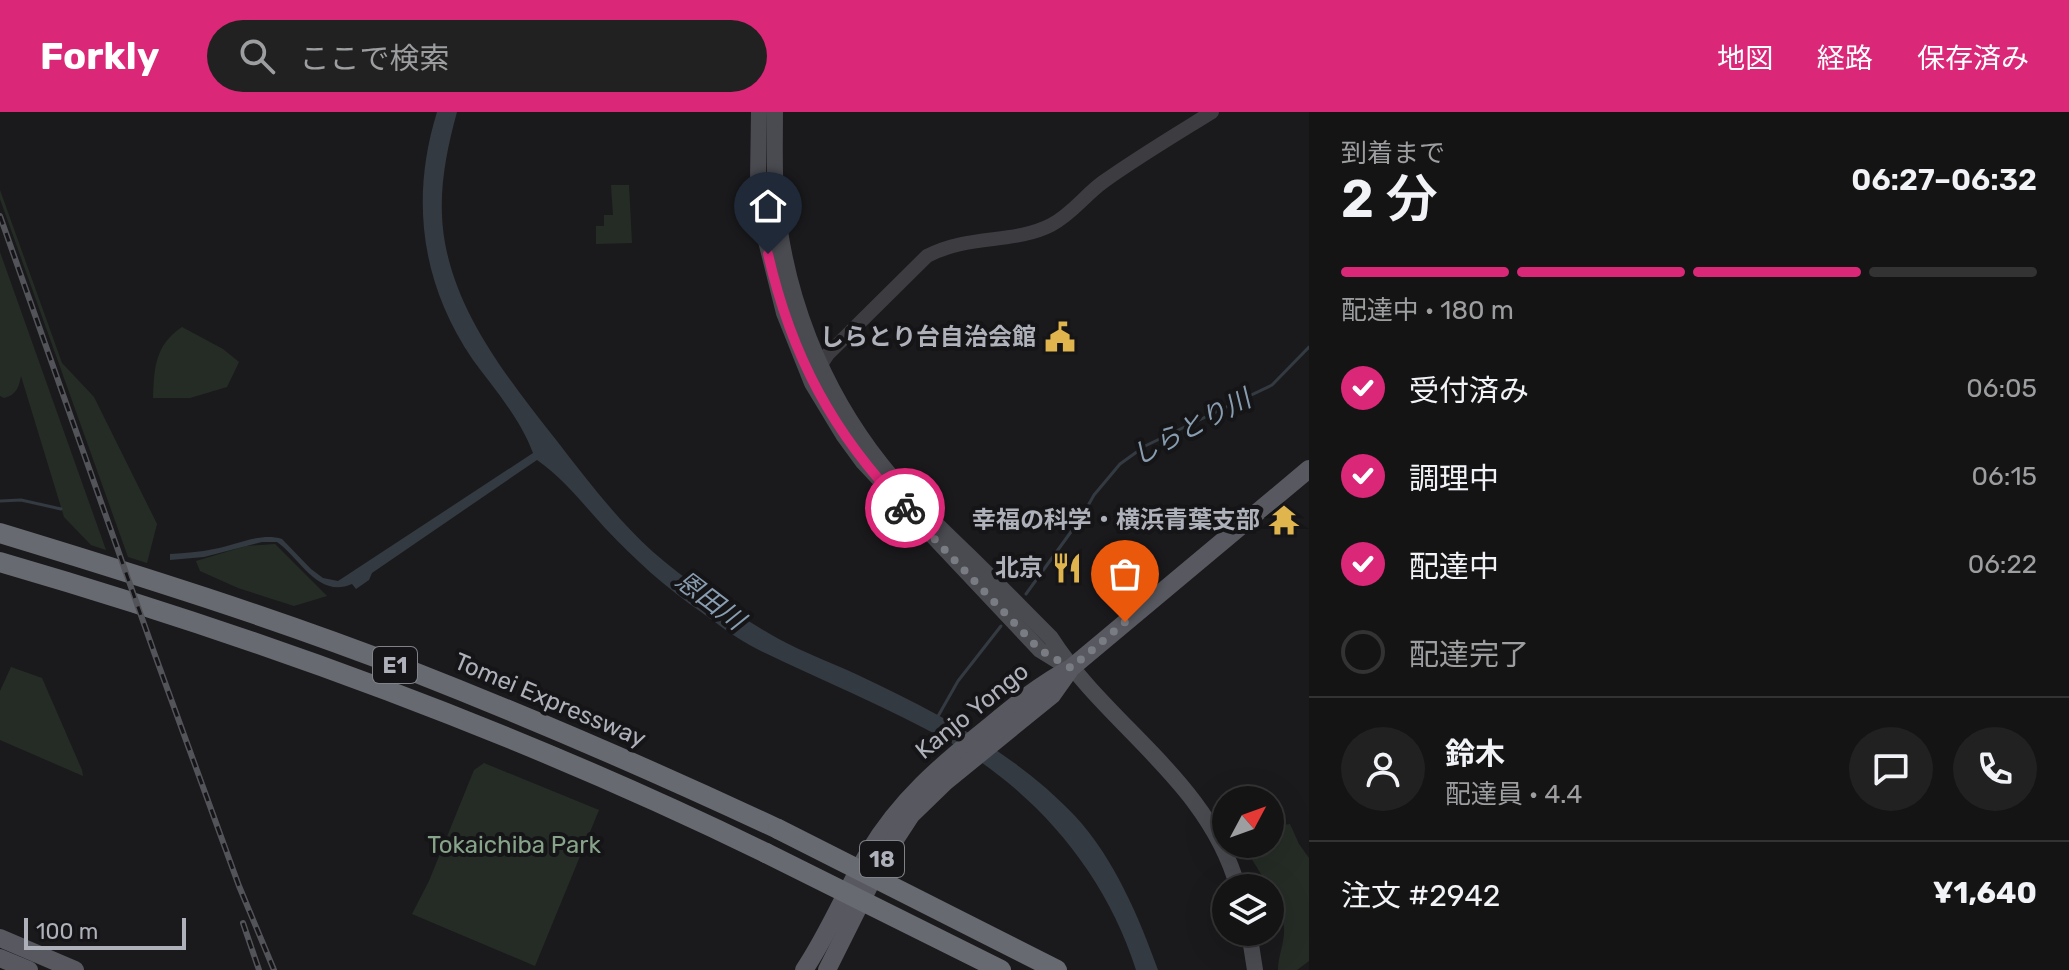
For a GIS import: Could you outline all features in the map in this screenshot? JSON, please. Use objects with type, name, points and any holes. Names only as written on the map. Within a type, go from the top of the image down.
[{"type":"highway","name":"Tomei Expressway","points":[[0,533],[259,616],[407,670],[668,778],[778,829],[1057,970]]},
{"type":"highway","name":"E1","points":[[0,562],[116,595],[404,697],[577,767],[689,816],[1001,970]]},
{"type":"main road","points":[[759,112],[758,180],[762,225],[784,313],[812,383],[844,436],[886,489],[1040,650],[1071,668]]},
{"type":"main road","points":[[775,112],[779,223],[799,307],[819,365],[853,425],[881,465],[1051,638],[1071,668],[1148,747],[1191,798],[1223,848],[1233,874]]},
{"type":"main road","name":"18","points":[[1071,668],[1309,469]]},
{"type":"main road","name":"Kanjo Yongo","points":[[804,970],[888,821],[902,803],[994,732],[1052,695],[1071,668]]},
{"type":"main road","name":"Kanjo Yongo","points":[[827,970],[892,842],[956,763]]},
{"type":"main road","points":[[0,938],[75,970]]},
{"type":"main road","points":[[1251,946],[1255,970]]},
{"type":"main road","points":[[0,958],[29,970]]},
{"type":"street","points":[[812,383],[819,365],[927,256],[955,244],[1032,232],[1050,226],[1066,216],[1099,184],[1212,112]]},
{"type":"green space","points":[[611,185],[629,185],[632,243],[596,244],[596,226],[604,226],[604,215],[613,215]]},
{"type":"green space","points":[[0,190],[62,363],[94,397],[157,524],[147,563],[128,557],[0,199]]},
{"type":"green space","points":[[0,252],[106,550],[91,545],[64,517],[21,376],[15,392],[8,397],[0,396]]},
{"type":"green space","points":[[182,327],[223,349],[239,362],[227,387],[190,398],[153,398],[155,367],[161,349]]},
{"type":"green space","points":[[275,544],[327,596],[294,606],[238,588],[200,571],[196,561],[246,546]]},
{"type":"green space","points":[[11,667],[42,678],[83,776],[0,740],[0,691]]},
{"type":"green space","name":"Tokaichiba Park","points":[[484,763],[599,810],[535,966],[412,914],[429,881],[474,770]]},
{"type":"green space","points":[[1290,824],[1309,858],[1309,961],[1297,970],[1278,970],[1282,946],[1284,946],[1284,874],[1261,874],[1251,858],[1284,858],[1284,825]]},
{"type":"water","name":"恩田川","points":[[437,112],[457,112],[446,161],[442,210],[445,243],[462,298],[505,372],[602,498],[652,551],[722,603],[788,644],[945,719],[1001,753],[1052,793],[1102,850],[1134,909],[1158,970],[1136,970],[1123,934],[1086,868],[1038,810],[1010,785],[980,761],[925,728],[757,649],[728,632],[651,573],[565,484],[537,460],[372,573],[369,580],[356,589],[352,584],[340,587],[319,582],[277,542],[262,542],[204,557],[170,560],[170,554],[274,537],[282,539],[323,578],[338,581],[533,453],[514,416],[455,331],[432,271],[425,240],[424,177]]},
{"type":"waterway","name":"しらとり川","points":[[1026,594],[1094,495],[1120,464],[1145,446],[1272,385],[1309,347]]},
{"type":"waterway","points":[[0,501],[21,500],[61,509]]},
{"type":"waterway","name":"しらとり川","points":[[937,718],[958,681],[1001,626]]},
{"type":"railway","points":[[0,216],[155,655],[239,886],[274,970]]},
{"type":"railway","points":[[243,923],[259,970]]},
{"type":"way so far","points":[[905,508],[1040,650],[1071,668],[1125,622]]},
{"type":"place","name":"しらとり台自治会館","points":[[1060,337]]},
{"type":"place","name":"幸福の科学・横浜青葉支部","points":[[1284,520]]},
{"type":"place","name":"北京","points":[[1067,568]]},
{"type":"route","points":[[768,254],[784,313],[812,383],[831,417],[863,462],[905,508]]}]
